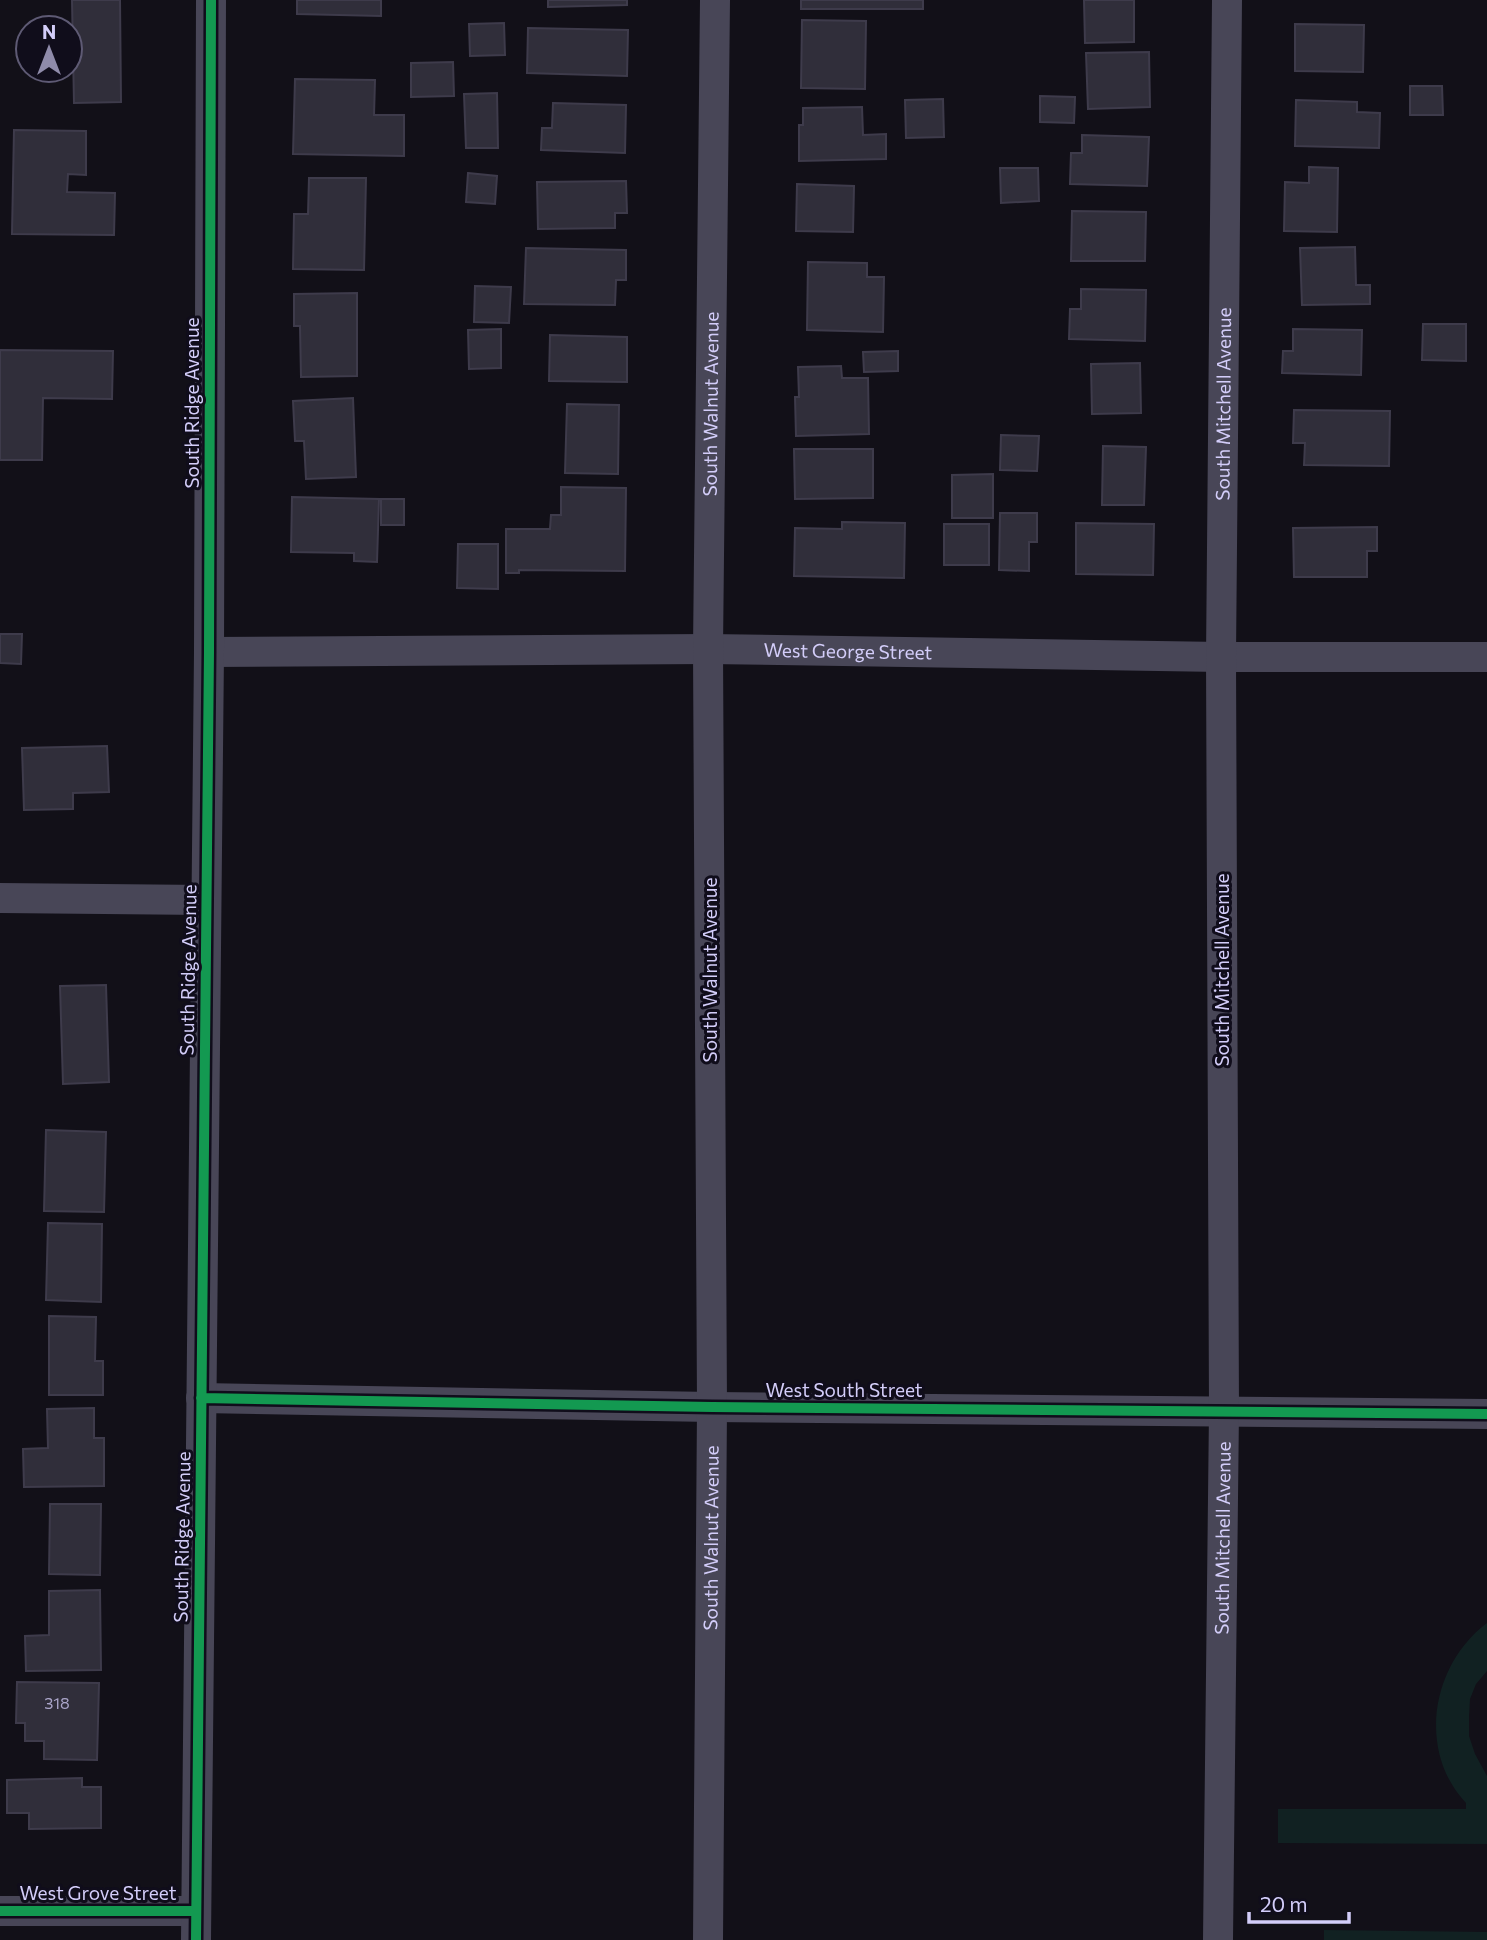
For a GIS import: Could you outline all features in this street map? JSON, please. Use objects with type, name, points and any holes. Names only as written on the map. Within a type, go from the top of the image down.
[{"type":"street","name":"South Ridge Avenue","points":[[196,1925],[209,652],[211,0]]},
{"type":"street","name":"South Walnut Avenue","points":[[708,1940],[712,1407],[708,649],[715,0]]},
{"type":"street","name":"South Mitchell Avenue","points":[[1218,1940],[1224,1410],[1221,657],[1227,0]]},
{"type":"street","name":"West George Street","points":[[209,652],[708,649],[1221,657],[1487,657]]},
{"type":"street","points":[[0,898],[206,900]]},
{"type":"street","name":"West South Street","points":[[201,1398],[712,1407],[1487,1414]]},
{"type":"street","name":"West Grove Street","points":[[0,1911],[196,1925]]},
{"type":"shaded area","points":[[1487,1623],[1487,1671],[1476,1684],[1470,1699],[1469,1736],[1487,1776],[1487,1844],[1278,1843],[1278,1809],[1466,1809],[1466,1803],[1451,1782],[1441,1759],[1436,1734],[1437,1709],[1453,1662],[1468,1641]]},
{"type":"shaded area","points":[[1324,1930],[1487,1932],[1487,1940],[1324,1940]]},
{"type":"building","points":[[72,0],[120,0],[121,102],[74,103],[74,84],[84,84],[84,14],[72,14]]},
{"type":"building","points":[[297,0],[381,0],[381,16],[297,14]]},
{"type":"building","points":[[548,0],[627,0],[627,5],[548,7]]},
{"type":"building","points":[[801,0],[923,0],[923,9],[801,9]]},
{"type":"building","points":[[1084,0],[1134,0],[1134,42],[1085,43]]},
{"type":"building","points":[[802,20],[866,21],[865,89],[801,88]]},
{"type":"building","points":[[504,23],[505,55],[470,56],[469,24]]},
{"type":"building","points":[[1295,24],[1364,25],[1363,72],[1295,71]]},
{"type":"building","points":[[528,28],[628,30],[627,76],[527,73]]},
{"type":"building","points":[[1149,52],[1150,107],[1088,109],[1086,53]]},
{"type":"building","points":[[453,62],[454,96],[411,97],[411,63]]},
{"type":"building","points":[[295,79],[375,80],[374,115],[404,115],[404,156],[293,154]]},
{"type":"building","points":[[1410,86],[1442,86],[1443,115],[1410,115]]},
{"type":"building","points":[[497,93],[498,148],[466,148],[464,94]]},
{"type":"building","points":[[1040,96],[1075,97],[1074,123],[1040,122]]},
{"type":"building","points":[[943,99],[944,137],[906,138],[905,100]]},
{"type":"building","points":[[1296,100],[1357,102],[1357,112],[1380,113],[1379,148],[1295,146]]},
{"type":"building","points":[[553,103],[626,105],[625,153],[541,150],[542,128],[552,128]]},
{"type":"building","points":[[862,107],[863,135],[886,134],[886,159],[799,161],[799,125],[803,125],[803,108]]},
{"type":"building","points":[[14,130],[86,131],[86,175],[68,174],[67,192],[115,193],[114,235],[12,234]]},
{"type":"building","points":[[1082,135],[1149,137],[1147,186],[1070,184],[1071,153],[1082,153]]},
{"type":"building","points":[[1309,167],[1338,168],[1337,232],[1284,231],[1285,182],[1309,183]]},
{"type":"building","points":[[1000,168],[1038,168],[1039,201],[1001,203]]},
{"type":"building","points":[[468,173],[497,176],[495,204],[466,202]]},
{"type":"building","points":[[309,178],[366,178],[364,270],[293,269],[294,214],[308,214]]},
{"type":"building","points":[[626,181],[627,213],[615,213],[615,228],[538,229],[537,182]]},
{"type":"building","points":[[797,184],[854,186],[853,232],[796,231]]},
{"type":"building","points":[[1072,211],[1146,212],[1145,261],[1071,261]]},
{"type":"building","points":[[1355,247],[1356,285],[1370,285],[1370,304],[1302,305],[1300,248]]},
{"type":"building","points":[[526,248],[626,250],[626,280],[616,280],[615,305],[524,304]]},
{"type":"building","points":[[808,262],[867,263],[867,277],[884,277],[883,332],[807,330]]},
{"type":"building","points":[[475,286],[511,287],[509,323],[474,322]]},
{"type":"building","points":[[1081,289],[1146,290],[1145,341],[1069,339],[1070,309],[1081,309]]},
{"type":"building","points":[[357,293],[357,376],[301,377],[300,326],[294,326],[294,294]]},
{"type":"building","points":[[1423,324],[1466,324],[1466,361],[1422,360]]},
{"type":"building","points":[[501,329],[501,368],[469,369],[468,330]]},
{"type":"building","points":[[1293,329],[1362,330],[1361,375],[1282,373],[1283,351],[1293,351]]},
{"type":"building","points":[[550,335],[627,337],[627,382],[549,381]]},
{"type":"building","points":[[0,350],[113,351],[112,399],[43,398],[42,460],[0,460]]},
{"type":"building","points":[[898,351],[898,371],[864,372],[863,352]]},
{"type":"building","points":[[1140,363],[1141,413],[1092,414],[1091,364]]},
{"type":"building","points":[[841,366],[842,378],[868,378],[869,434],[796,436],[795,397],[799,397],[798,367]]},
{"type":"building","points":[[353,398],[356,477],[306,479],[304,441],[295,441],[293,401]]},
{"type":"building","points":[[567,404],[619,405],[618,474],[565,473]]},
{"type":"building","points":[[1294,410],[1390,411],[1389,466],[1304,465],[1305,443],[1293,443]]},
{"type":"building","points":[[1001,435],[1039,436],[1037,471],[1000,470]]},
{"type":"building","points":[[1103,446],[1146,447],[1144,505],[1102,505]]},
{"type":"building","points":[[794,449],[873,449],[873,498],[795,499]]},
{"type":"building","points":[[993,474],[993,518],[952,518],[952,475]]},
{"type":"building","points":[[561,487],[626,488],[625,571],[519,570],[519,573],[506,573],[506,529],[550,529],[551,515],[561,515]]},
{"type":"building","points":[[292,497],[379,499],[377,562],[354,561],[354,553],[291,552]]},
{"type":"building","points":[[381,499],[404,499],[404,525],[381,525]]},
{"type":"building","points":[[1000,513],[1037,513],[1037,542],[1029,542],[1029,571],[999,570]]},
{"type":"building","points":[[842,522],[905,523],[904,578],[794,576],[795,528],[842,529]]},
{"type":"building","points":[[1076,523],[1154,524],[1153,575],[1076,574]]},
{"type":"building","points":[[944,524],[989,524],[989,565],[944,565]]},
{"type":"building","points":[[1377,527],[1377,551],[1367,551],[1367,577],[1294,577],[1293,528]]},
{"type":"building","points":[[458,544],[498,544],[498,589],[457,588]]},
{"type":"building","points":[[0,634],[22,634],[21,664],[0,663]]},
{"type":"building","points":[[107,746],[109,792],[73,793],[73,809],[24,810],[22,748]]},
{"type":"building","points":[[106,985],[109,1082],[63,1084],[60,986]]},
{"type":"building","points":[[46,1130],[106,1132],[104,1212],[44,1211]]},
{"type":"building","points":[[48,1223],[102,1224],[101,1302],[46,1300]]},
{"type":"building","points":[[49,1316],[96,1317],[95,1361],[103,1361],[103,1395],[49,1395]]},
{"type":"building","points":[[94,1408],[94,1438],[104,1438],[104,1486],[24,1487],[23,1449],[48,1448],[47,1409]]},
{"type":"building","points":[[50,1504],[101,1504],[100,1575],[49,1574]]},
{"type":"building","points":[[100,1590],[101,1670],[26,1671],[25,1636],[49,1635],[49,1591]]},
{"type":"building","points":[[17,1682],[99,1683],[97,1760],[44,1759],[44,1741],[25,1741],[25,1723],[16,1723]]},
{"type":"building","points":[[82,1778],[82,1787],[101,1787],[101,1828],[29,1829],[29,1813],[7,1813],[7,1780]]},
{"type":"cycle path","points":[[196,1940],[209,652],[211,0]]},
{"type":"cycle path","points":[[201,1398],[712,1407],[1487,1414]]},
{"type":"cycle path","points":[[0,1911],[196,1911]]}]
